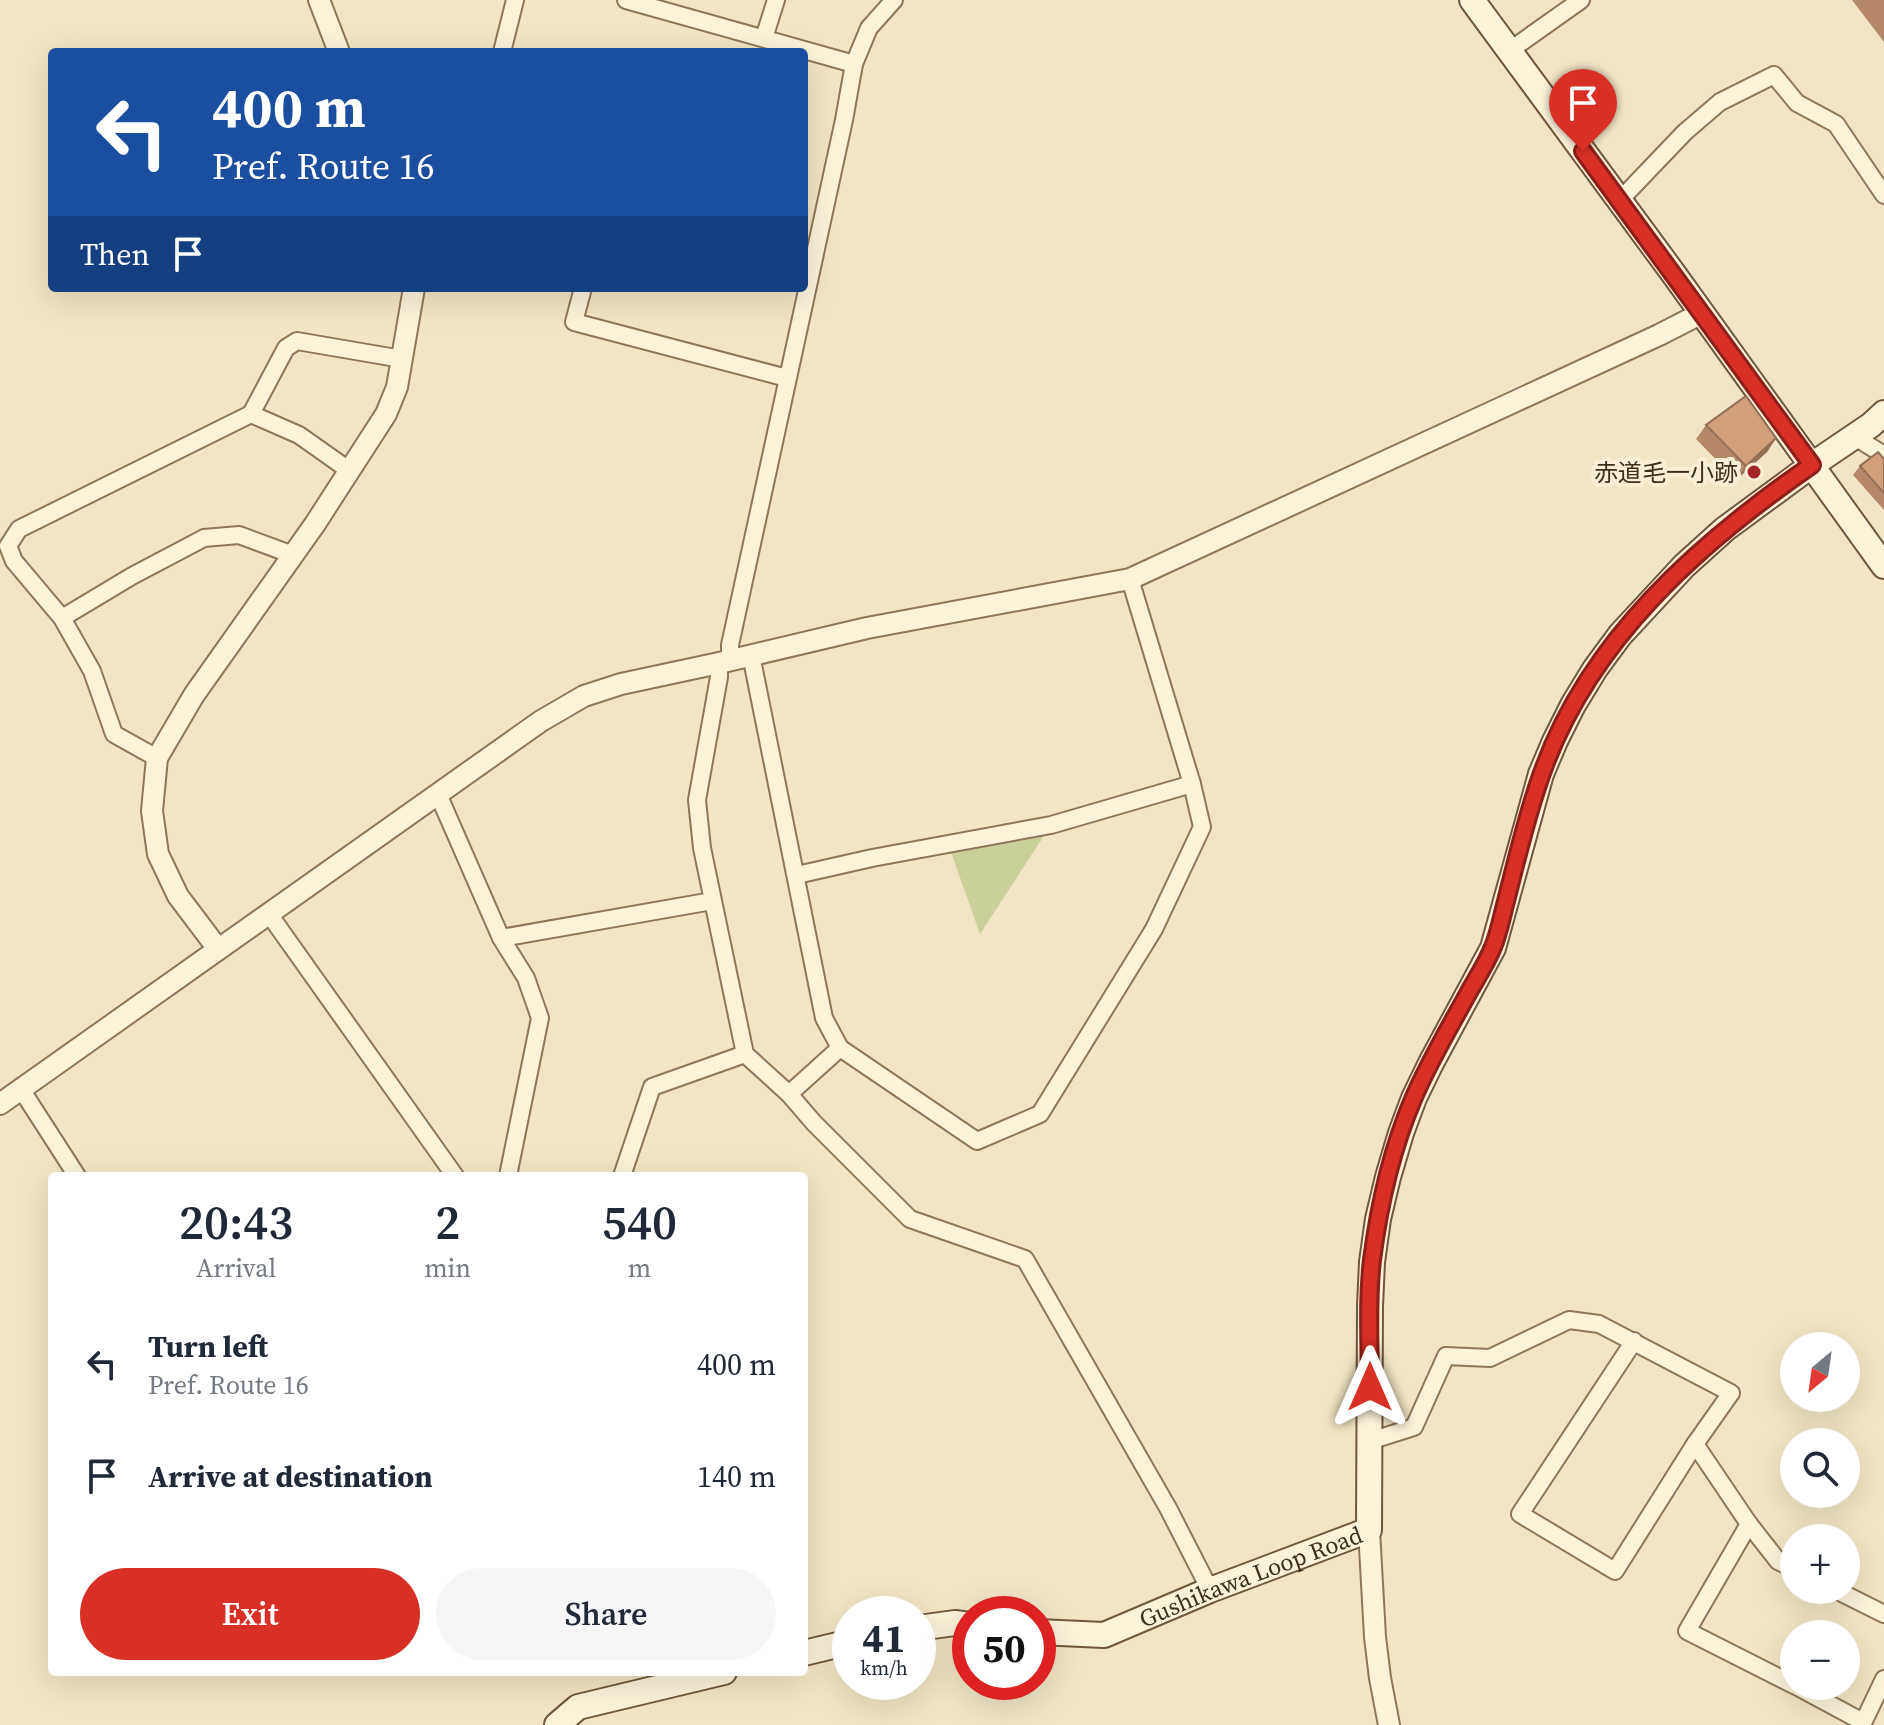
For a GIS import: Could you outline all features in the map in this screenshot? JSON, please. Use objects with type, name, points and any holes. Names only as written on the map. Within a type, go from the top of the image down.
[{"type":"main road","points":[[1472,0],[1884,566]]},
{"type":"main road","name":"Gushikawa Loop Road","points":[[1056,1633],[1104,1635],[1210,1590],[1369,1530],[1370,1306],[1378,1219],[1401,1133],[1414,1098],[1493,948],[1538,784],[1555,741],[1595,669],[1620,635],[1684,566],[1725,529],[1884,413]]},
{"type":"main road","points":[[808,1652],[832,1646]]},
{"type":"main road","points":[[557,1725],[578,1707],[707,1676]]},
{"type":"street","points":[[319,0],[337,48]]},
{"type":"street","points":[[503,48],[515,0]]},
{"type":"street","points":[[626,0],[799,48]]},
{"type":"street","points":[[764,38],[776,0]]},
{"type":"street","points":[[808,283],[854,64],[869,28],[894,0]]},
{"type":"street","points":[[1509,51],[1581,0]]},
{"type":"street","points":[[808,51],[854,64]]},
{"type":"street","points":[[1620,200],[1685,132],[1720,102],[1774,75],[1797,103],[1836,124],[1884,195]]},
{"type":"street","points":[[218,949],[178,896],[158,854],[152,811],[157,758],[194,695],[293,555],[386,414],[397,387],[413,292]]},
{"type":"street","points":[[582,292],[574,322],[787,378]]},
{"type":"street","points":[[806,292],[730,645],[719,677],[697,800],[712,901],[745,1054],[789,1094],[910,1219],[1025,1259],[1168,1508],[1210,1590]]},
{"type":"street","points":[[0,1104],[541,721],[584,696],[621,684],[867,628],[1130,579],[1702,313]]},
{"type":"street","points":[[157,758],[114,734],[92,671],[62,618],[14,561],[8,546],[19,529],[251,414],[286,348],[297,341],[402,359]]},
{"type":"street","points":[[251,414],[299,435],[350,471]]},
{"type":"street","points":[[1855,437],[1884,455]]},
{"type":"street","points":[[62,618],[204,538],[239,535],[293,555]]},
{"type":"street","points":[[751,655],[824,1018],[840,1048],[977,1141],[1040,1114],[1154,929],[1202,827],[1130,579]]},
{"type":"street","points":[[797,875],[1051,825],[1192,784]]},
{"type":"street","points":[[438,794],[501,938],[526,978],[540,1018],[509,1172]]},
{"type":"street","points":[[501,938],[712,901]]},
{"type":"street","points":[[269,914],[452,1172]]},
{"type":"street","points":[[789,1094],[840,1048]]},
{"type":"street","points":[[623,1172],[652,1087],[745,1054]]},
{"type":"street","points":[[21,1089],[74,1172]]},
{"type":"street","points":[[1370,1441],[1414,1427],[1446,1356],[1490,1358],[1569,1320],[1599,1324],[1634,1341],[1731,1393],[1615,1571],[1520,1514],[1634,1341]]},
{"type":"street","points":[[1695,1444],[1749,1524],[1780,1562]]},
{"type":"street","points":[[1749,1524],[1687,1631],[1780,1678]]},
{"type":"street","points":[[1369,1530],[1375,1637],[1389,1725]]},
{"type":"street","points":[[1860,1602],[1884,1614]]},
{"type":"street","points":[[1821,1700],[1862,1723],[1884,1679]]},
{"type":"green space","points":[[1051,825],[980,934],[948,844]]},
{"type":"building","points":[[1746,396],[1776,438],[1746,466],[1706,425]]},
{"type":"building","points":[[1878,452],[1884,459],[1884,493],[1860,466]]},
{"type":"place","name":"赤道毛一小跡","points":[[1754,472]]},
{"type":"route","points":[[1370,1387],[1372,1262],[1388,1177],[1414,1098],[1493,948],[1541,774],[1555,741],[1595,669],[1635,618],[1684,566],[1725,529],[1812,465],[1583,151]]}]
